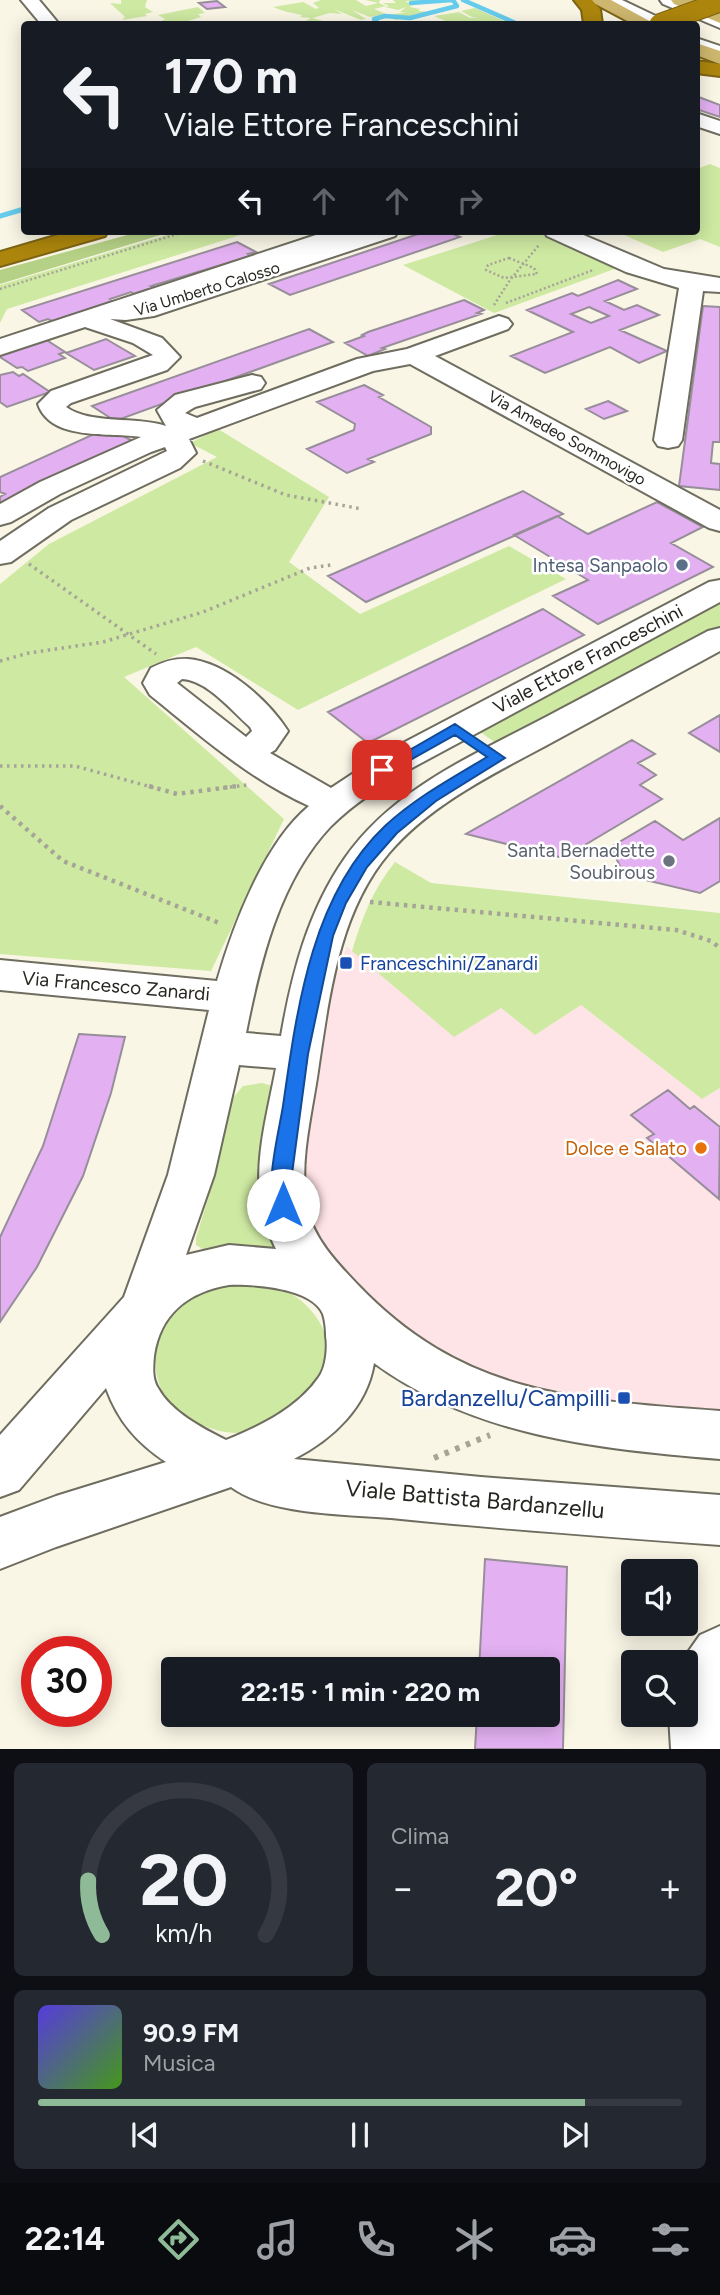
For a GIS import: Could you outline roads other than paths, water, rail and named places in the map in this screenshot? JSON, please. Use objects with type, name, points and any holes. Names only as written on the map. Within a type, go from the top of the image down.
[{"type":"highway","points":[[583,0],[591,9],[593,21]]},
{"type":"highway","points":[[666,21],[720,2]]},
{"type":"highway","points":[[700,25],[720,19]]},
{"type":"highway","points":[[700,68],[720,70]]},
{"type":"highway","points":[[0,248],[46,235]]},
{"type":"highway","points":[[0,259],[83,235]]},
{"type":"main road","points":[[597,0],[640,21]]},
{"type":"main road","points":[[680,0],[720,19]]},
{"type":"main road","points":[[700,47],[720,56]]},
{"type":"street","points":[[30,0],[48,21]]},
{"type":"street","points":[[608,0],[652,21]]},
{"type":"street","points":[[669,0],[720,19]]},
{"type":"street","name":"Via Umberto Calosso","points":[[270,263],[341,235]]},
{"type":"street","name":"Via Umberto Calosso","points":[[0,347],[111,310],[369,235]]},
{"type":"street","points":[[564,235],[691,291],[720,285]]},
{"type":"street","points":[[668,440],[691,291]]},
{"type":"street","points":[[86,318],[140,337],[165,352],[167,357],[158,364],[61,397],[52,404],[54,410],[77,424],[127,425],[174,445]]},
{"type":"street","points":[[0,516],[50,488],[174,445],[200,427],[369,363],[414,355],[499,324]]},
{"type":"street","name":"Via Amedeo Sommovigo","points":[[414,355],[720,522]]},
{"type":"street","points":[[4,552],[60,514],[170,462],[174,445]]},
{"type":"street","name":"Viale Ettore Franceschini","points":[[144,1308],[200,1147],[221,1047],[251,933],[266,897],[306,831],[334,803],[369,778],[455,729],[720,589]]},
{"type":"street","points":[[720,638],[497,758],[430,798],[391,829],[360,864],[338,903],[325,936],[299,1054],[281,1181],[283,1205],[294,1236],[315,1271],[402,1354],[419,1366],[473,1391],[569,1419],[636,1429],[720,1436]]},
{"type":"street","points":[[168,671],[189,667],[202,671],[264,721],[270,731],[252,768],[334,803]]},
{"type":"street","points":[[455,729],[497,758]]},
{"type":"street","name":"Via Francesco Zanardi","points":[[0,975],[233,997]]},
{"type":"street","points":[[221,1047],[299,1054]]},
{"type":"street","points":[[0,1473],[144,1308],[160,1293],[182,1280],[228,1265],[280,1270],[337,1294]]},
{"type":"street","points":[[0,1544],[67,1516],[198,1476],[280,1443],[304,1427],[339,1389],[348,1370],[352,1349],[337,1294]]},
{"type":"street","points":[[144,1308],[131,1338],[128,1366],[129,1382],[135,1399],[146,1413],[173,1436],[230,1462]]},
{"type":"street","name":"Viale Battista Bardanzellu","points":[[230,1462],[257,1475],[295,1484],[481,1502],[720,1520]]},
{"type":"street","points":[[701,1749],[697,1705],[699,1686],[720,1655]]},
{"type":"waterway","points":[[411,3],[452,0]]},
{"type":"waterway","points":[[376,21],[374,19],[385,16],[410,18],[457,6],[453,0]]},
{"type":"waterway","points":[[463,0],[511,21]]},
{"type":"waterway","points":[[0,216],[21,210]]},
{"type":"place","name":"Intesa Sanpaolo","points":[[682,565]]},
{"type":"place","name":"Santa Bernadette Soubirous","points":[[669,861]]},
{"type":"place","name":"Franceschini/Zanardi","points":[[346,963]]},
{"type":"place","name":"Dolce e Salato","points":[[701,1148]]},
{"type":"place","name":"Bardanzellu/Campilli","points":[[624,1398]]}]
